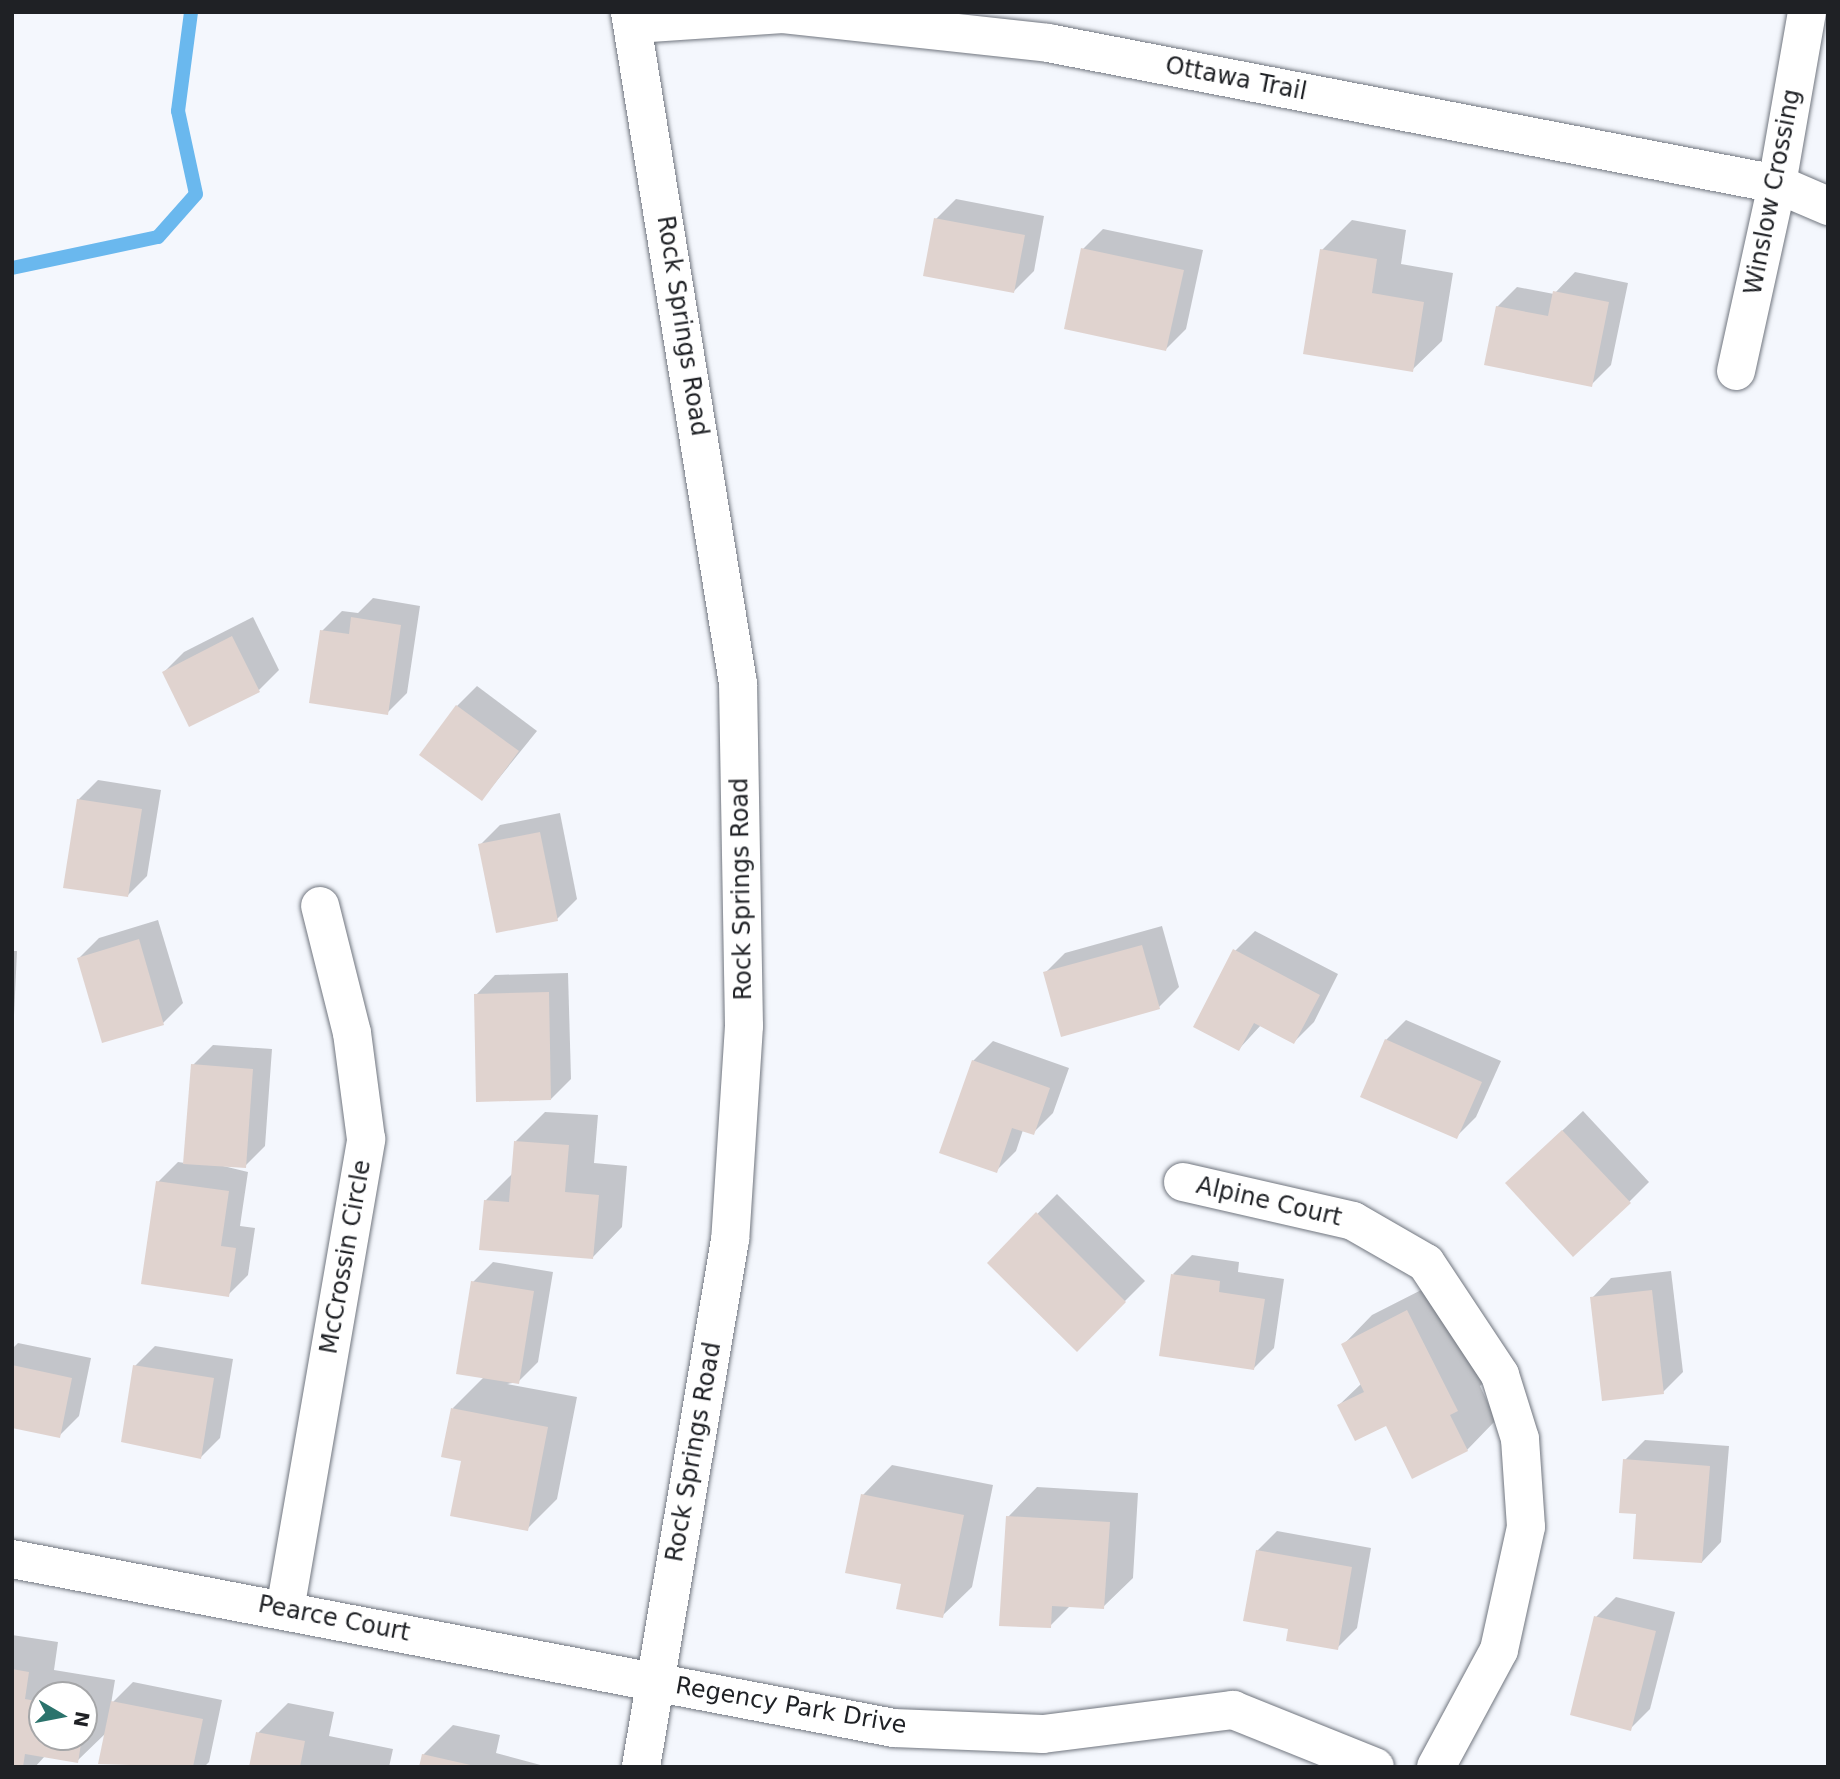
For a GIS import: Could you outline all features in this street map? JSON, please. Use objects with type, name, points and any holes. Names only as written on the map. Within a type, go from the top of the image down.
[{"type":"street","name":"Winslow Crossing","points":[[1736,371],[1777,184],[1807,12]]},
{"type":"street","name":"Ottawa Trail","points":[[633,18],[783,14],[1048,43],[1777,184],[1828,206]]},
{"type":"street","name":"Rock Springs Road","points":[[633,18],[738,682],[744,1026],[730,1240],[641,1767]]},
{"type":"street","name":"McCrossin Circle","points":[[285,1610],[366,1139],[352,1033],[320,906]]},
{"type":"street","name":"Alpine Court","points":[[1182,1182],[1353,1221],[1426,1263],[1500,1375],[1520,1439],[1526,1527],[1499,1650],[1436,1767]]},
{"type":"street","name":"Pearce Court","points":[[12,1559],[656,1681]]},
{"type":"street","name":"Regency Park Drive","points":[[656,1681],[894,1728],[1043,1734],[1233,1710],[1375,1767]]},
{"type":"building","points":[[934,218],[1025,235],[1014,293],[923,276]]},
{"type":"building","points":[[1081,248],[1184,270],[1166,351],[1064,329]]},
{"type":"building","points":[[1320,249],[1377,259],[1372,293],[1424,302],[1413,372],[1303,354]]},
{"type":"building","points":[[1553,291],[1609,302],[1592,387],[1484,365],[1496,306],[1548,316]]},
{"type":"building","points":[[351,617],[401,625],[388,715],[309,703],[320,630],[349,634]]},
{"type":"building","points":[[232,636],[260,692],[189,727],[162,672]]},
{"type":"building","points":[[456,705],[519,751],[482,801],[419,755]]},
{"type":"building","points":[[77,799],[142,809],[128,897],[63,888]]},
{"type":"building","points":[[540,832],[558,921],[496,933],[478,844]]},
{"type":"building","points":[[139,939],[164,1025],[102,1043],[77,958]]},
{"type":"building","points":[[1142,945],[1160,1009],[1061,1037],[1043,972]]},
{"type":"building","points":[[1233,949],[1320,995],[1294,1044],[1254,1023],[1239,1051],[1193,1027]]},
{"type":"building","points":[[549,992],[551,1100],[476,1102],[474,994]]},
{"type":"building","points":[[1385,1039],[1482,1082],[1457,1139],[1360,1097]]},
{"type":"building","points":[[972,1060],[1050,1088],[1034,1135],[1012,1128],[997,1173],[939,1153]]},
{"type":"building","points":[[191,1064],[253,1069],[246,1168],[183,1164]]},
{"type":"building","points":[[1562,1130],[1631,1203],[1573,1257],[1505,1183]]},
{"type":"building","points":[[514,1141],[569,1145],[565,1192],[599,1195],[593,1259],[479,1250],[484,1200],[509,1202]]},
{"type":"building","points":[[156,1181],[229,1191],[221,1246],[236,1248],[229,1297],[141,1284]]},
{"type":"building","points":[[1036,1212],[1126,1302],[1077,1352],[987,1263]]},
{"type":"building","points":[[1171,1274],[1220,1281],[1219,1292],[1265,1299],[1254,1370],[1159,1356]]},
{"type":"building","points":[[471,1281],[534,1291],[519,1384],[456,1374]]},
{"type":"building","points":[[1652,1290],[1664,1394],[1602,1401],[1590,1297]]},
{"type":"building","points":[[1407,1310],[1458,1411],[1450,1415],[1468,1451],[1412,1479],[1386,1426],[1355,1441],[1337,1405],[1364,1392],[1341,1344]]},
{"type":"building","points":[[12,1365],[72,1378],[60,1438],[12,1428]]},
{"type":"building","points":[[133,1365],[214,1378],[201,1459],[121,1442]]},
{"type":"building","points":[[451,1408],[548,1427],[528,1531],[450,1516],[461,1461],[441,1457]]},
{"type":"building","points":[[1623,1459],[1710,1466],[1702,1563],[1633,1559],[1636,1514],[1619,1513]]},
{"type":"building","points":[[861,1494],[964,1515],[943,1618],[896,1609],[901,1584],[845,1573]]},
{"type":"building","points":[[1006,1516],[1110,1522],[1104,1609],[1052,1606],[1051,1628],[999,1626]]},
{"type":"building","points":[[1256,1550],[1352,1567],[1338,1650],[1286,1641],[1288,1629],[1243,1621]]},
{"type":"building","points":[[1594,1616],[1656,1631],[1631,1731],[1570,1715]]},
{"type":"building","points":[[12,1669],[29,1672],[25,1699],[28,1700],[28,1751],[80,1751],[78,1763],[25,1754],[23,1767],[12,1767]]},
{"type":"building","points":[[111,1701],[203,1719],[193,1767],[98,1764]]},
{"type":"building","points":[[256,1732],[305,1741],[300,1767],[249,1767]]},
{"type":"building","points":[[422,1754],[475,1766],[475,1767],[419,1767]]},
{"type":"waterway","points":[[12,268],[158,237],[196,194],[178,111],[191,12]]}]
